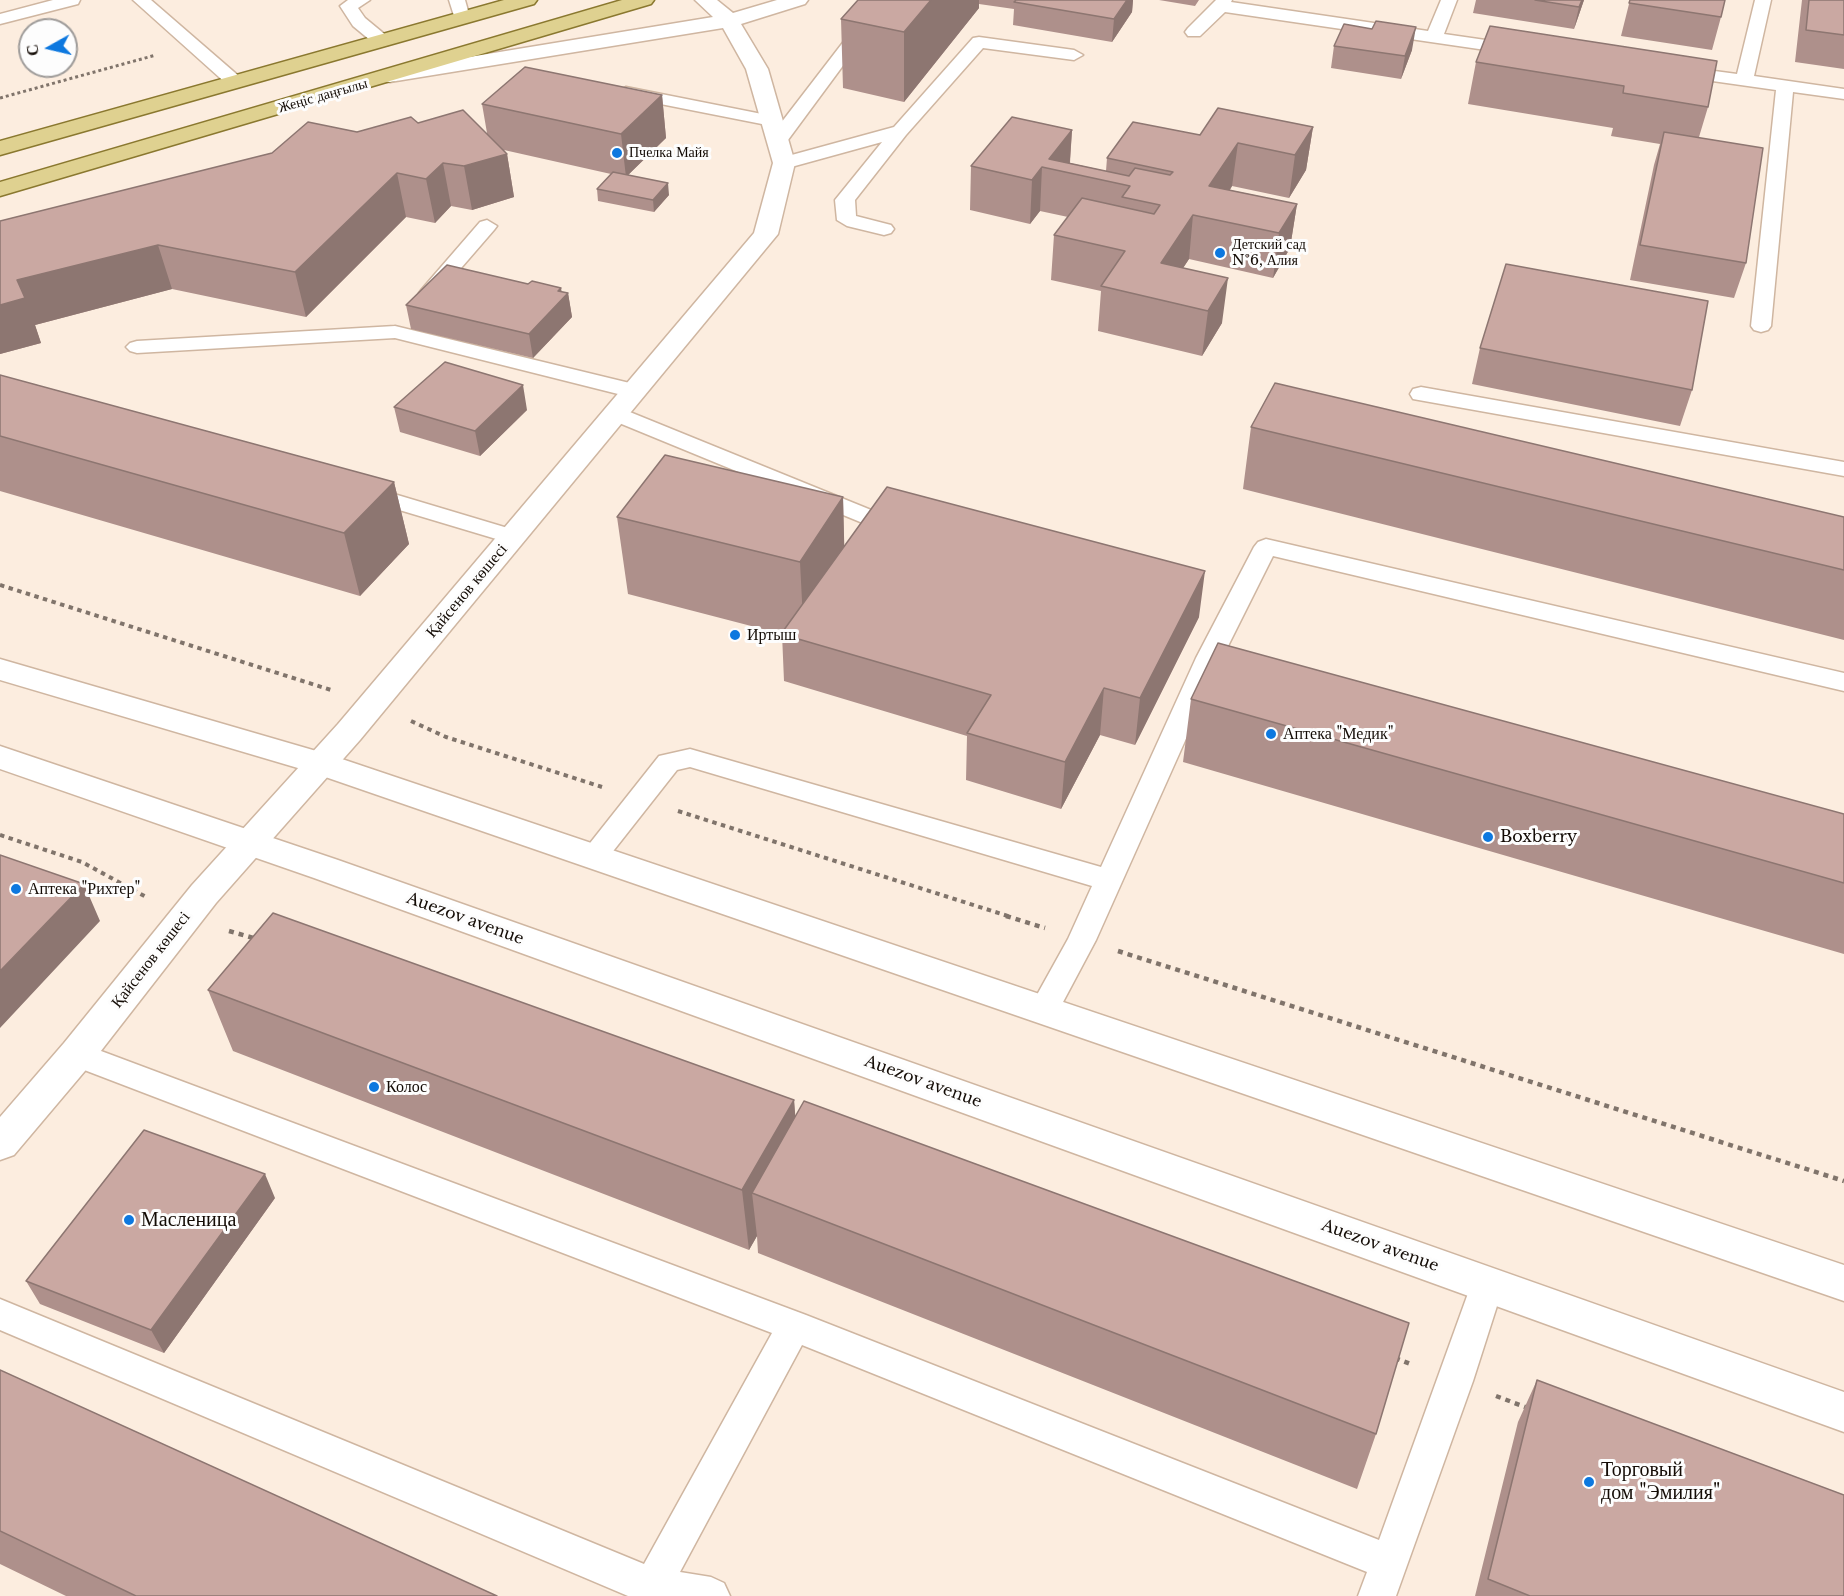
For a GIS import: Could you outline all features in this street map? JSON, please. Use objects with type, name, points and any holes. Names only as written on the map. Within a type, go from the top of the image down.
[{"type":"main road","points":[[0,148],[382,41],[459,9],[527,0]]},
{"type":"main road","name":"Жеңіс даңғылы","points":[[0,189],[644,0]]},
{"type":"main road","points":[[705,0],[729,21],[757,69],[778,141]]},
{"type":"main road","points":[[390,76],[729,21],[798,0]]},
{"type":"main road","name":"Қайсенов көшесі","points":[[0,1144],[77,1054],[248,841],[372,704],[765,234],[778,141]]},
{"type":"main road","points":[[0,669],[319,763],[1844,1283]]},
{"type":"main road","name":"Auezov avenue","points":[[0,757],[248,841],[1844,1412]]},
{"type":"lane","points":[[0,19],[72,0]]},
{"type":"lane","points":[[141,0],[235,82]]},
{"type":"lane","points":[[362,0],[348,6],[359,22],[382,41]]},
{"type":"lane","points":[[778,141],[879,6],[880,0]]},
{"type":"lane","points":[[1432,39],[1449,0]]},
{"type":"lane","points":[[1744,80],[1763,0]]},
{"type":"lane","points":[[1194,32],[1222,3],[1432,39],[1536,53]]},
{"type":"lane","points":[[884,229],[848,220],[845,200],[900,131],[979,42],[1074,55]]},
{"type":"lane","points":[[1663,69],[1844,93]]},
{"type":"lane","points":[[1761,326],[1785,85]]},
{"type":"lane","points":[[608,88],[778,141],[900,131]]},
{"type":"lane","points":[[395,332],[487,226]]},
{"type":"lane","points":[[137,347],[395,332],[634,391]]},
{"type":"lane","points":[[1421,394],[1844,469]]},
{"type":"lane","points":[[615,413],[901,530]]},
{"type":"lane","points":[[341,485],[513,537]]},
{"type":"lane","points":[[1043,1011],[1082,940],[1108,880],[1221,662],[1266,547],[1844,682]]},
{"type":"lane","points":[[593,857],[668,763],[690,758],[1108,880]]},
{"type":"lane","points":[[77,1054],[794,1326],[1388,1562]]},
{"type":"lane","points":[[1377,1596],[1456,1382],[1487,1284]]},
{"type":"lane","points":[[0,1314],[650,1591],[711,1596]]},
{"type":"lane","points":[[650,1591],[794,1326]]},
{"type":"path","points":[[0,98],[193,45]]},
{"type":"path","points":[[0,585],[372,704],[446,737],[1844,1181]]},
{"type":"path","points":[[0,835],[82,862],[184,918],[264,941]]},
{"type":"path","points":[[1389,1356],[1533,1410]]},
{"type":"building","points":[[858,0],[931,0],[904,32],[841,19]]},
{"type":"building","points":[[1016,0],[1127,0],[1114,19],[1014,2]]},
{"type":"building","points":[[1535,0],[1582,0],[1579,7]]},
{"type":"building","points":[[1630,0],[1725,0],[1721,17],[1629,3]]},
{"type":"building","points":[[1809,0],[1844,0],[1844,35],[1806,30]]},
{"type":"building","points":[[1376,21],[1416,27],[1405,56],[1334,46],[1344,24],[1372,29]]},
{"type":"building","points":[[1490,26],[1717,61],[1708,107],[1623,93],[1624,86],[1476,62]]},
{"type":"building","points":[[525,67],[662,95],[621,134],[482,104]]},
{"type":"building","points":[[1218,108],[1313,127],[1295,155],[1238,143],[1209,186],[1297,204],[1279,233],[1193,215],[1161,263],[1228,278],[1208,311],[1101,286],[1125,251],[1054,235],[1082,198],[1154,214],[1160,205],[1122,197],[1130,186],[1042,167],[1032,180],[971,166],[1012,117],[1072,130],[1049,159],[1129,176],[1135,168],[1170,175],[1173,172],[1107,158],[1133,122],[1200,135]]},
{"type":"building","points":[[463,110],[507,154],[464,166],[443,163],[426,179],[397,173],[295,272],[158,245],[17,280],[25,298],[0,305],[0,221],[272,153],[308,122],[357,132],[411,117],[418,123]]},
{"type":"building","points":[[1664,132],[1763,148],[1746,263],[1640,245]]},
{"type":"building","points":[[613,172],[668,183],[653,200],[597,189]]},
{"type":"building","points":[[1506,264],[1708,301],[1692,390],[1480,348]]},
{"type":"building","points":[[447,265],[528,284],[532,281],[561,288],[558,291],[568,293],[529,334],[406,305]]},
{"type":"building","points":[[445,362],[523,385],[475,431],[394,407]]},
{"type":"building","points":[[0,375],[394,482],[344,533],[0,436]]},
{"type":"building","points":[[1275,383],[1844,517],[1844,570],[1251,427]]},
{"type":"building","points":[[665,455],[843,497],[800,562],[617,517]]},
{"type":"building","points":[[887,487],[1205,571],[1140,698],[1104,688],[1065,762],[967,733],[991,695],[781,634]]},
{"type":"building","points":[[1218,643],[1844,814],[1844,883],[1191,699]]},
{"type":"building","points":[[0,855],[84,884],[0,971]]},
{"type":"building","points":[[273,913],[794,1100],[742,1190],[208,990]]},
{"type":"building","points":[[804,1101],[1409,1323],[1376,1434],[752,1193]]},
{"type":"building","points":[[144,1130],[265,1174],[151,1330],[26,1281]]},
{"type":"building","points":[[0,1370],[497,1596],[136,1596],[0,1531]]},
{"type":"building","name":"Торговый дом \"Эмилия\"","points":[[1537,1380],[1844,1495],[1844,1596],[1530,1596],[1488,1579]]},
{"type":"place","name":"Пчелка Майя","points":[[617,153]]},
{"type":"place","name":"Детский сад №6, Алия","points":[[1220,253]]},
{"type":"place","name":"Иртыш","points":[[735,635]]},
{"type":"place","name":"Аптека \"Медик\"","points":[[1271,734]]},
{"type":"place","name":"Boxberry","points":[[1488,837]]},
{"type":"place","name":"Аптека \"Рихтер\"","points":[[16,889]]},
{"type":"place","name":"Колос","points":[[374,1087]]},
{"type":"place","name":"Масленица","points":[[129,1220]]},
{"type":"place","name":"Торговый дом \"Эмилия\"","points":[[1589,1482]]}]
